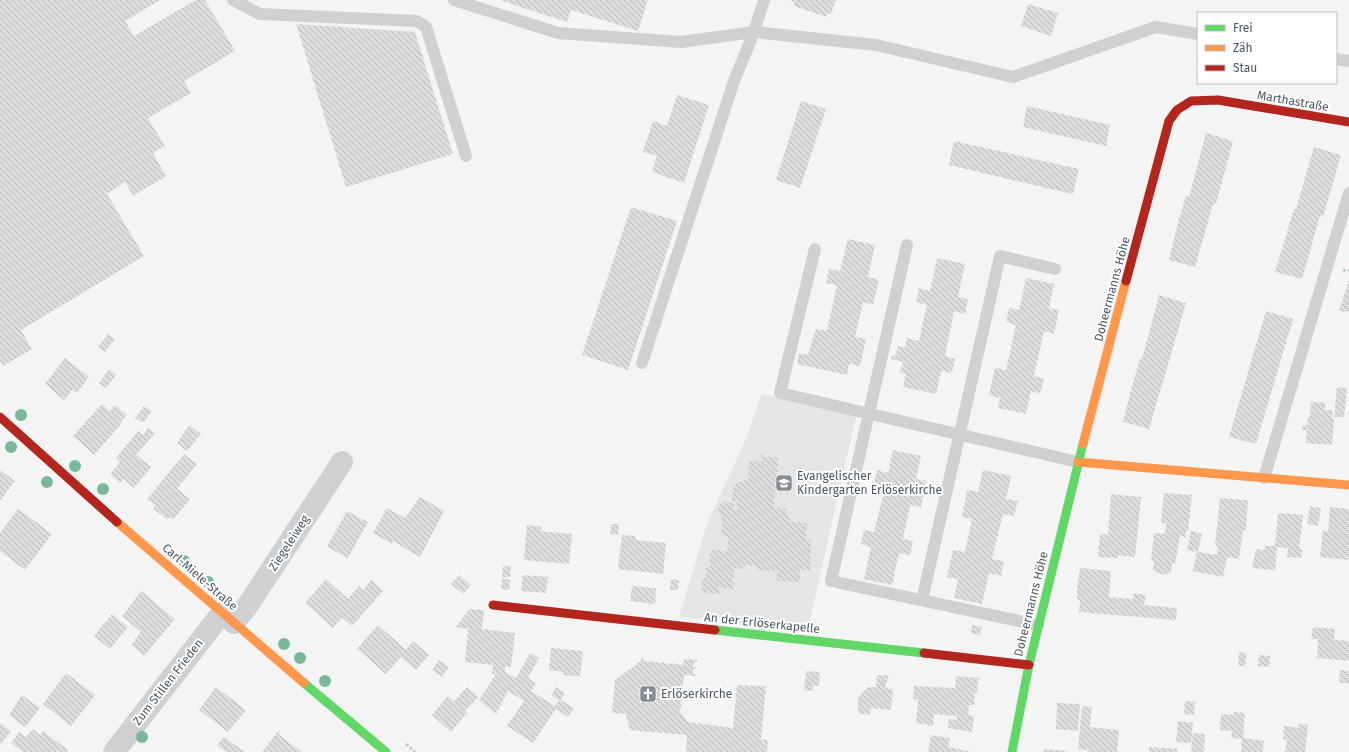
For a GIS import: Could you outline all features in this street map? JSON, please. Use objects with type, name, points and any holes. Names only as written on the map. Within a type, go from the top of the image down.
[{"type":"street","name":"Marthastraße","points":[[1170,121],[1177,110],[1191,101],[1218,100],[1349,122]]},
{"type":"street","name":"Doheermanns Höhe","points":[[1012,752],[1038,625],[1078,462],[1170,121]]},
{"type":"street","name":"Carl-Miele-Straße","points":[[0,417],[54,467],[228,618],[386,752]]},
{"type":"street","name":"Ziegeleiweg","points":[[228,618],[246,608],[342,462]]},
{"type":"street","points":[[1078,462],[1349,485]]},
{"type":"street","name":"An der Erlöserkapelle","points":[[493,605],[1029,665]]},
{"type":"street","name":"Zum Stillen Frieden","points":[[114,752],[228,618]]},
{"type":"lane","points":[[233,0],[260,14],[417,21],[426,27],[466,156]]},
{"type":"lane","points":[[454,0],[558,33],[681,42],[754,32],[876,45],[1013,77],[1156,27],[1197,34]]},
{"type":"lane","points":[[642,363],[734,81],[754,32],[764,0]]},
{"type":"lane","points":[[1337,59],[1349,61]]},
{"type":"lane","points":[[1264,478],[1349,193]]},
{"type":"lane","points":[[907,245],[831,581],[1038,625]]},
{"type":"lane","points":[[815,249],[780,393],[1078,462]]},
{"type":"lane","points":[[922,600],[1000,256],[1055,269]]},
{"type":"shaded area","name":"Evangelischer Kindergarten Erlöserkirche","points":[[762,394],[856,416],[808,629],[679,617],[707,524],[745,441]]},
{"type":"building","points":[[0,0],[160,0],[125,21],[134,36],[196,0],[205,0],[235,51],[184,81],[191,93],[148,118],[165,146],[153,153],[166,176],[133,196],[125,182],[107,194],[144,256],[21,330],[32,349],[3,366],[0,362]]},
{"type":"building","points":[[500,0],[648,0],[638,31],[571,10],[567,22]]},
{"type":"building","points":[[789,0],[836,0],[831,14],[827,13],[826,17],[794,6],[795,2]]},
{"type":"building","points":[[1028,4],[1058,13],[1051,36],[1021,26]]},
{"type":"building","points":[[296,24],[415,32],[453,154],[346,187]]},
{"type":"building","points":[[677,95],[709,105],[684,183],[652,172],[657,156],[643,152],[653,121],[667,126]]},
{"type":"building","points":[[801,101],[826,109],[800,188],[776,180]]},
{"type":"building","points":[[1027,106],[1110,125],[1106,146],[1023,127]]},
{"type":"building","points":[[1206,133],[1233,141],[1216,204],[1213,204],[1195,267],[1169,260],[1178,223],[1186,196],[1189,197]]},
{"type":"building","points":[[954,141],[1079,169],[1073,194],[949,165]]},
{"type":"building","points":[[1314,147],[1341,155],[1323,217],[1320,216],[1302,279],[1275,272],[1294,209],[1296,209]]},
{"type":"building","points":[[631,207],[677,221],[628,370],[582,355]]},
{"type":"building","points":[[848,239],[875,245],[868,277],[879,280],[873,305],[863,302],[855,337],[866,339],[860,366],[849,364],[847,375],[797,364],[799,353],[808,355],[816,329],[827,331],[837,285],[826,283],[829,269],[840,271]]},
{"type":"building","points":[[937,258],[965,264],[958,297],[968,299],[965,314],[954,311],[945,356],[955,359],[952,373],[941,371],[936,394],[903,387],[906,374],[900,373],[903,362],[891,359],[892,355],[895,356],[898,346],[905,347],[907,338],[919,341],[927,305],[916,302],[919,288],[930,291]]},
{"type":"building","points":[[1026,278],[1054,284],[1049,308],[1059,310],[1054,334],[1044,331],[1034,376],[1044,378],[1040,394],[1031,391],[1026,414],[998,408],[1000,398],[989,395],[995,368],[1006,370],[1016,325],[1006,322],[1009,308],[1019,310]]},
{"type":"building","points":[[1349,280],[1349,312],[1339,311]]},
{"type":"building","points":[[1159,295],[1186,303],[1149,429],[1123,422]]},
{"type":"building","points":[[1266,311],[1293,319],[1256,444],[1229,437]]},
{"type":"building","points":[[108,334],[115,339],[105,352],[98,347]]},
{"type":"building","points":[[65,358],[89,377],[77,393],[72,390],[64,400],[45,384]]},
{"type":"building","points":[[109,369],[116,375],[106,388],[99,383]]},
{"type":"building","points":[[1337,387],[1347,388],[1344,417],[1334,417]]},
{"type":"building","points":[[1311,402],[1325,403],[1325,410],[1333,410],[1332,419],[1334,419],[1332,445],[1306,443],[1307,430],[1302,430],[1303,425],[1307,425],[1308,417],[1310,417]]},
{"type":"building","points":[[102,404],[110,411],[115,405],[127,415],[121,422],[122,423],[94,455],[73,436]]},
{"type":"building","points":[[144,406],[152,411],[143,423],[135,418]]},
{"type":"building","points":[[189,425],[201,434],[187,451],[177,443]]},
{"type":"building","points":[[148,428],[155,433],[136,455],[151,467],[134,488],[123,479],[120,483],[110,474],[120,462],[116,458],[138,431],[143,435]]},
{"type":"building","points":[[893,450],[921,456],[916,479],[926,481],[921,507],[910,505],[903,539],[913,541],[910,555],[899,553],[892,585],[864,579],[871,547],[861,544],[864,530],[874,532],[885,488],[874,485],[877,470],[888,473]]},
{"type":"building","points":[[184,454],[197,464],[177,489],[190,499],[173,520],[169,517],[167,520],[153,508],[156,506],[147,499]]},
{"type":"building","points":[[761,454],[763,454],[762,457],[778,457],[777,471],[780,472],[777,472],[774,507],[785,508],[791,522],[807,523],[806,539],[811,539],[810,570],[800,570],[800,582],[777,581],[777,571],[756,570],[756,566],[745,565],[745,569],[734,568],[733,589],[719,587],[719,594],[702,593],[702,578],[706,578],[706,566],[710,567],[710,550],[727,551],[728,536],[721,535],[722,519],[718,510],[721,503],[727,501],[733,504],[737,512],[737,501],[732,501],[733,485],[748,479],[749,461],[761,461]]},
{"type":"building","points":[[0,470],[15,481],[0,501]]},
{"type":"building","points":[[983,470],[1011,476],[1006,499],[1018,501],[1014,516],[1003,514],[992,559],[1004,561],[1001,576],[989,573],[982,604],[954,598],[958,579],[947,577],[953,550],[965,552],[972,519],[962,517],[967,490],[978,492]]},
{"type":"building","points":[[1164,493],[1192,495],[1188,531],[1186,531],[1185,537],[1180,536],[1175,564],[1172,563],[1171,573],[1165,575],[1153,571],[1154,561],[1151,561],[1154,533],[1165,534],[1166,523],[1161,523]]},
{"type":"building","points":[[1111,494],[1141,497],[1135,557],[1118,555],[1118,558],[1098,557],[1100,534],[1108,535]]},
{"type":"building","points":[[420,497],[444,511],[420,557],[393,541],[392,544],[373,533],[387,508],[405,518]]},
{"type":"building","points":[[1220,498],[1248,500],[1246,530],[1243,530],[1239,559],[1227,557],[1223,577],[1193,571],[1197,552],[1187,550],[1191,531],[1202,534],[1198,552],[1217,555],[1218,546],[1215,545]]},
{"type":"building","points":[[1310,506],[1321,508],[1318,526],[1307,524]]},
{"type":"building","points":[[1330,507],[1349,509],[1349,560],[1320,557],[1323,531],[1328,532]]},
{"type":"building","points":[[18,509],[52,534],[25,570],[0,551],[0,533]]},
{"type":"building","points":[[347,511],[368,522],[348,558],[327,547]]},
{"type":"building","points":[[1278,513],[1303,515],[1299,549],[1302,549],[1301,558],[1287,557],[1288,548],[1277,547],[1275,570],[1252,568],[1256,549],[1265,550],[1265,546],[1275,546]]},
{"type":"building","points":[[611,524],[619,524],[618,535],[610,534]]},
{"type":"building","points":[[527,525],[542,527],[541,531],[572,534],[569,564],[524,560]]},
{"type":"building","points":[[622,535],[636,536],[635,540],[666,543],[663,574],[618,569]]},
{"type":"building","points":[[503,566],[511,566],[510,577],[502,577]]},
{"type":"building","points":[[1080,568],[1111,571],[1109,597],[1133,599],[1134,593],[1146,595],[1144,605],[1177,608],[1176,620],[1079,612],[1080,600],[1077,599],[1077,590]]},
{"type":"building","points":[[459,575],[471,585],[463,594],[451,584]]},
{"type":"building","points":[[523,575],[548,577],[546,593],[521,591]]},
{"type":"building","points":[[502,578],[510,580],[509,590],[501,589]]},
{"type":"building","points":[[326,579],[348,599],[359,586],[363,590],[371,580],[383,591],[352,626],[342,618],[333,628],[305,603]]},
{"type":"building","points":[[671,579],[679,580],[678,590],[670,590]]},
{"type":"building","points":[[632,586],[656,588],[655,604],[630,601]]},
{"type":"building","points":[[141,591],[175,619],[144,656],[131,645],[141,632],[122,616]]},
{"type":"building","points":[[469,609],[484,610],[482,629],[515,633],[511,667],[505,666],[505,672],[516,678],[530,653],[539,658],[528,678],[536,684],[531,691],[555,706],[559,700],[551,695],[556,687],[565,693],[561,700],[574,708],[568,717],[556,709],[533,743],[507,726],[524,701],[508,691],[496,714],[479,700],[496,674],[492,674],[493,665],[465,662],[468,629],[456,627]]},
{"type":"building","points":[[112,614],[128,627],[110,649],[94,636]]},
{"type":"building","points":[[378,625],[406,650],[413,641],[429,655],[416,670],[401,657],[386,674],[357,649]]},
{"type":"building","points":[[972,625],[982,627],[980,635],[971,633]]},
{"type":"building","points":[[1313,627],[1335,629],[1334,640],[1349,641],[1349,661],[1317,658],[1318,639],[1311,639]]},
{"type":"building","points":[[551,648],[583,651],[580,676],[563,675],[563,672],[549,670]]},
{"type":"building","points":[[1239,652],[1247,653],[1245,666],[1238,666]]},
{"type":"building","points":[[1259,655],[1270,656],[1269,667],[1258,666]]},
{"type":"building","name":"Erlöserkirche","points":[[642,657],[643,661],[652,662],[654,660],[653,662],[662,663],[663,661],[664,663],[673,664],[675,662],[675,664],[683,665],[684,659],[697,660],[697,662],[694,662],[693,667],[696,667],[696,669],[693,669],[693,674],[696,674],[696,676],[684,675],[681,708],[679,710],[688,722],[733,728],[737,685],[766,687],[761,739],[768,740],[767,752],[686,752],[687,735],[630,730],[626,714],[612,713],[615,680],[641,661]]},
{"type":"building","points":[[439,660],[449,667],[442,677],[432,670]]},
{"type":"building","points":[[1340,670],[1349,671],[1349,683],[1339,683]]},
{"type":"building","points":[[806,671],[820,672],[819,686],[813,686],[813,691],[804,690]]},
{"type":"building","points":[[66,673],[95,695],[71,726],[43,704]]},
{"type":"building","points":[[877,675],[889,675],[885,688],[893,689],[891,710],[871,708],[870,715],[858,713],[858,698],[868,687],[876,687]]},
{"type":"building","points":[[956,676],[980,678],[978,680],[977,693],[975,693],[974,705],[969,705],[968,715],[974,716],[972,732],[948,728],[949,719],[957,720],[957,716],[934,714],[933,726],[916,723],[918,700],[913,699],[914,686],[955,688]]},
{"type":"building","points":[[216,687],[246,710],[228,732],[199,710]]},
{"type":"building","points":[[467,687],[478,697],[465,711],[467,713],[451,732],[432,715],[448,696],[454,701]]},
{"type":"building","points":[[22,695],[40,708],[25,727],[9,715]]},
{"type":"building","points":[[1185,701],[1195,702],[1194,715],[1184,714]]},
{"type":"building","points":[[1057,703],[1080,704],[1078,731],[1056,729]]},
{"type":"building","points":[[1082,706],[1092,707],[1090,727],[1119,730],[1117,752],[1088,752],[1088,750],[1078,749]]},
{"type":"building","points":[[1234,712],[1245,713],[1243,738],[1264,741],[1263,752],[1241,752],[1242,739],[1231,738],[1232,731],[1220,730],[1221,714],[1234,715]]},
{"type":"building","points":[[1178,721],[1193,723],[1191,743],[1176,742]]},
{"type":"building","points":[[0,723],[11,731],[0,745]]},
{"type":"building","points":[[1298,724],[1308,725],[1305,752],[1285,752],[1287,740],[1283,739],[1284,726],[1298,728]]},
{"type":"building","points":[[33,729],[40,735],[43,731],[68,750],[67,752],[23,752],[11,743],[19,732],[26,737]]},
{"type":"building","points":[[279,730],[281,731],[278,734],[302,752],[262,752]]},
{"type":"building","points":[[1193,733],[1205,734],[1204,752],[1191,752]]},
{"type":"building","points":[[931,735],[950,738],[948,747],[972,752],[928,752]]},
{"type":"building","points":[[224,737],[245,752],[226,752],[217,745]]},
{"type":"building","points":[[1149,747],[1177,749],[1177,752],[1149,752]]},
{"type":"building","points":[[1044,749],[1067,751],[1067,752],[1044,752]]},
{"type":"traffic: fast","points":[[1012,752],[1029,665],[1083,444]]},
{"type":"traffic: fast","points":[[715,630],[924,653]]},
{"type":"traffic: fast","points":[[304,683],[386,752]]},
{"type":"traffic: slow","points":[[1083,444],[1126,281]]},
{"type":"traffic: slow","points":[[1078,462],[1349,485]]},
{"type":"traffic: slow","points":[[117,522],[304,683]]},
{"type":"traffic: jam","points":[[1126,281],[1169,121],[1177,110],[1191,101],[1218,100],[1349,122]]},
{"type":"traffic: jam","points":[[0,417],[117,522]]},
{"type":"traffic: jam","points":[[493,605],[715,630]]},
{"type":"traffic: jam","points":[[924,653],[1029,665]]},
{"type":"place","name":"Evangelischer Kindergarten Erlöserkirche","points":[[784,483]]},
{"type":"place","name":"Erlöserkirche","points":[[648,694]]}]
